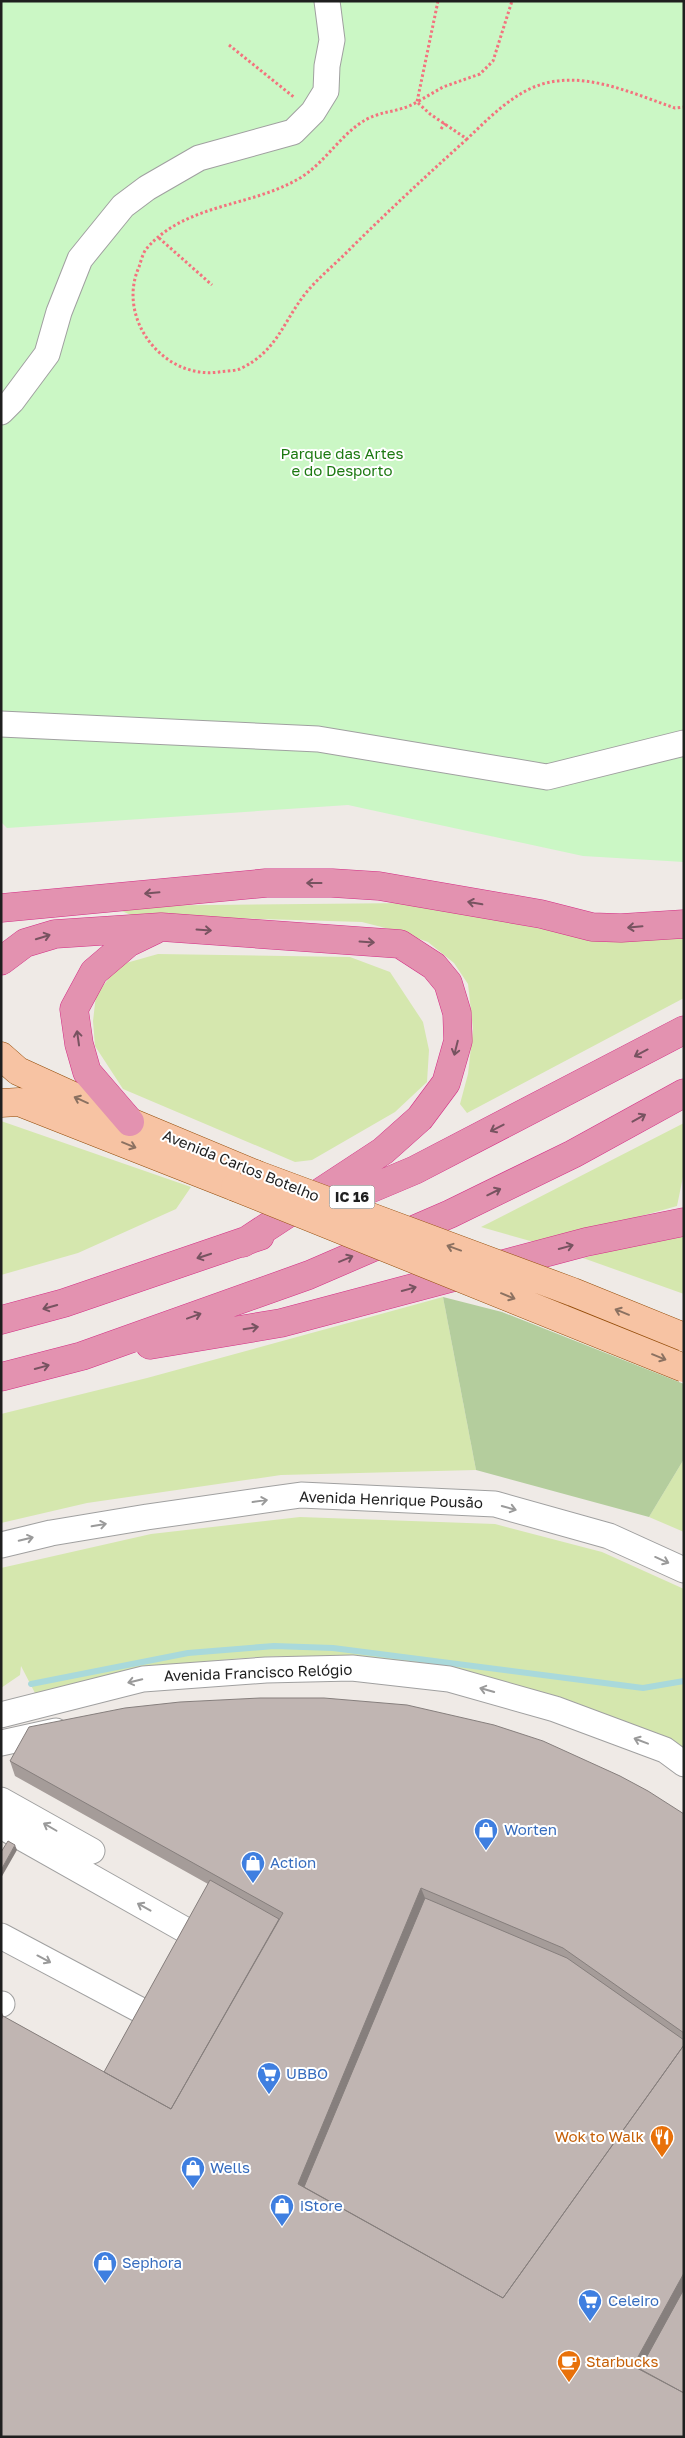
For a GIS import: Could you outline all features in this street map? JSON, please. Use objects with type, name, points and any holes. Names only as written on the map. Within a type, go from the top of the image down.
[{"type":"highway","points":[[1,908],[266,883],[332,883],[379,886],[541,914],[592,927],[621,928],[684,924]]},
{"type":"highway","points":[[1,961],[25,942],[55,934],[161,927],[400,944],[434,966],[448,983],[457,1013],[458,1041],[446,1083],[420,1118],[383,1151],[243,1243]]},
{"type":"highway","points":[[130,1122],[87,1072],[78,1044],[74,1009],[94,972],[128,943],[161,927]]},
{"type":"highway","name":"IC 16","points":[[1,1320],[64,1303],[243,1243],[415,1170],[684,1030]]},
{"type":"highway","points":[[1,1378],[82,1356],[309,1275],[450,1214],[573,1154],[684,1093]]},
{"type":"highway","points":[[82,1356],[281,1323],[586,1242],[684,1222]]},
{"type":"main road","name":"Avenida Carlos Botelho","points":[[1,1056],[18,1072],[130,1122],[245,1180],[684,1368]]},
{"type":"main road","name":"Avenida Carlos Botelho","points":[[1,1102],[19,1102],[573,1292],[684,1337]]},
{"type":"street","points":[[1,412],[12,401],[47,354],[59,312],[80,259],[123,206],[147,188],[199,158],[293,132],[313,112],[326,91],[327,66],[332,40],[327,1]]},
{"type":"street","points":[[1,724],[318,739],[547,778],[684,743]]},
{"type":"street","name":"Avenida Henrique Pousão","points":[[1,1544],[147,1516],[301,1495],[495,1504],[609,1536],[684,1570]]},
{"type":"street","name":"Avenida Francisco Relógio","points":[[1,1715],[143,1679],[266,1670],[352,1668],[448,1679],[555,1709],[665,1750],[684,1764]]},
{"type":"street","points":[[1,1744],[74,1727]]},
{"type":"street","points":[[1,1800],[92,1851]]},
{"type":"street","points":[[1,1826],[187,1931]]},
{"type":"street","points":[[1,1936],[142,2012]]},
{"type":"path","points":[[417,102],[438,1]]},
{"type":"path","points":[[512,1],[493,61],[480,74],[443,87],[408,108],[378,113],[358,125],[342,139],[323,161],[300,178],[270,193],[233,202],[189,218],[146,248],[133,279],[134,312],[148,342],[173,364],[205,374],[238,370],[267,352],[306,294],[383,216],[498,110],[534,87],[570,79],[612,86],[675,108],[684,107]]},
{"type":"path","points":[[229,45],[313,112]]},
{"type":"path","points":[[417,102],[467,138]]},
{"type":"path","points":[[441,129],[444,123]]},
{"type":"path","points":[[159,238],[212,285]]},
{"type":"green space","name":"Parque das Artes e do Desporto","points":[[1,1],[684,1],[684,862],[583,856],[348,805],[7,828],[1,822]]},
{"type":"green space","points":[[410,903],[542,929],[684,933],[684,998],[467,1113],[460,1104],[468,1074],[473,1029],[468,984],[454,963],[428,942],[397,931],[362,922],[131,915],[110,906]]},
{"type":"green space","points":[[158,954],[350,957],[390,972],[423,1022],[429,1050],[427,1082],[395,1112],[312,1160],[295,1162],[123,1089],[95,1046],[93,1021],[96,995],[119,965]]},
{"type":"green space","points":[[1,1121],[191,1187],[176,1209],[78,1253],[1,1275]]},
{"type":"green space","points":[[684,1123],[684,1172],[677,1206],[541,1244],[481,1227]]},
{"type":"green space","points":[[684,1231],[684,1294],[583,1258]]},
{"type":"green space","points":[[443,1297],[476,1470],[281,1475],[87,1503],[1,1523],[1,1414],[147,1378]]},
{"type":"green space","points":[[443,1297],[502,1312],[684,1384],[684,1459],[649,1517],[476,1470]]},
{"type":"green space","points":[[684,1459],[684,1532],[649,1517]]},
{"type":"green space","points":[[300,1517],[495,1524],[602,1552],[684,1589],[684,1754],[603,1715],[570,1701],[539,1691],[368,1661],[340,1658],[288,1656],[179,1665],[35,1693],[21,1666],[20,1675],[1,1688],[1,1568],[151,1534]]},
{"type":"building","name":"UBBO","points":[[260,1698],[324,1698],[407,1705],[494,1725],[543,1741],[620,1776],[684,1814],[684,2033],[563,1948],[421,1888],[298,2184],[503,2298],[684,2045],[684,2273],[633,2366],[684,2393],[684,2437],[1,2437],[1,2020],[3,2016],[171,2109],[283,1913],[10,1761],[29,1727],[125,1708],[180,1702]]},
{"type":"building","points":[[8,1841],[15,1845],[1,1870],[1,1852]]},
{"type":"building","points":[[210,1880],[279,1919],[171,2109],[104,2072]]},
{"type":"building","points":[[425,1898],[567,1958],[684,2040],[684,2045],[503,2298],[304,2187]]},
{"type":"building","points":[[684,2289],[684,2393],[640,2369]]},
{"type":"waterway","points":[[31,1684],[188,1653],[274,1646],[333,1648],[643,1688],[684,1681]]},
{"type":"place","name":"Worten","points":[[486,1851]]},
{"type":"place","name":"Action","points":[[253,1884]]},
{"type":"place","name":"UBBO","points":[[269,2095]]},
{"type":"place","name":"Wok to Walk","points":[[662,2158]]},
{"type":"place","name":"Wells","points":[[193,2189]]},
{"type":"place","name":"iStore","points":[[282,2227]]},
{"type":"place","name":"Sephora","points":[[105,2284]]},
{"type":"place","name":"Celeiro","points":[[590,2322]]},
{"type":"place","name":"Starbucks","points":[[569,2383]]}]
